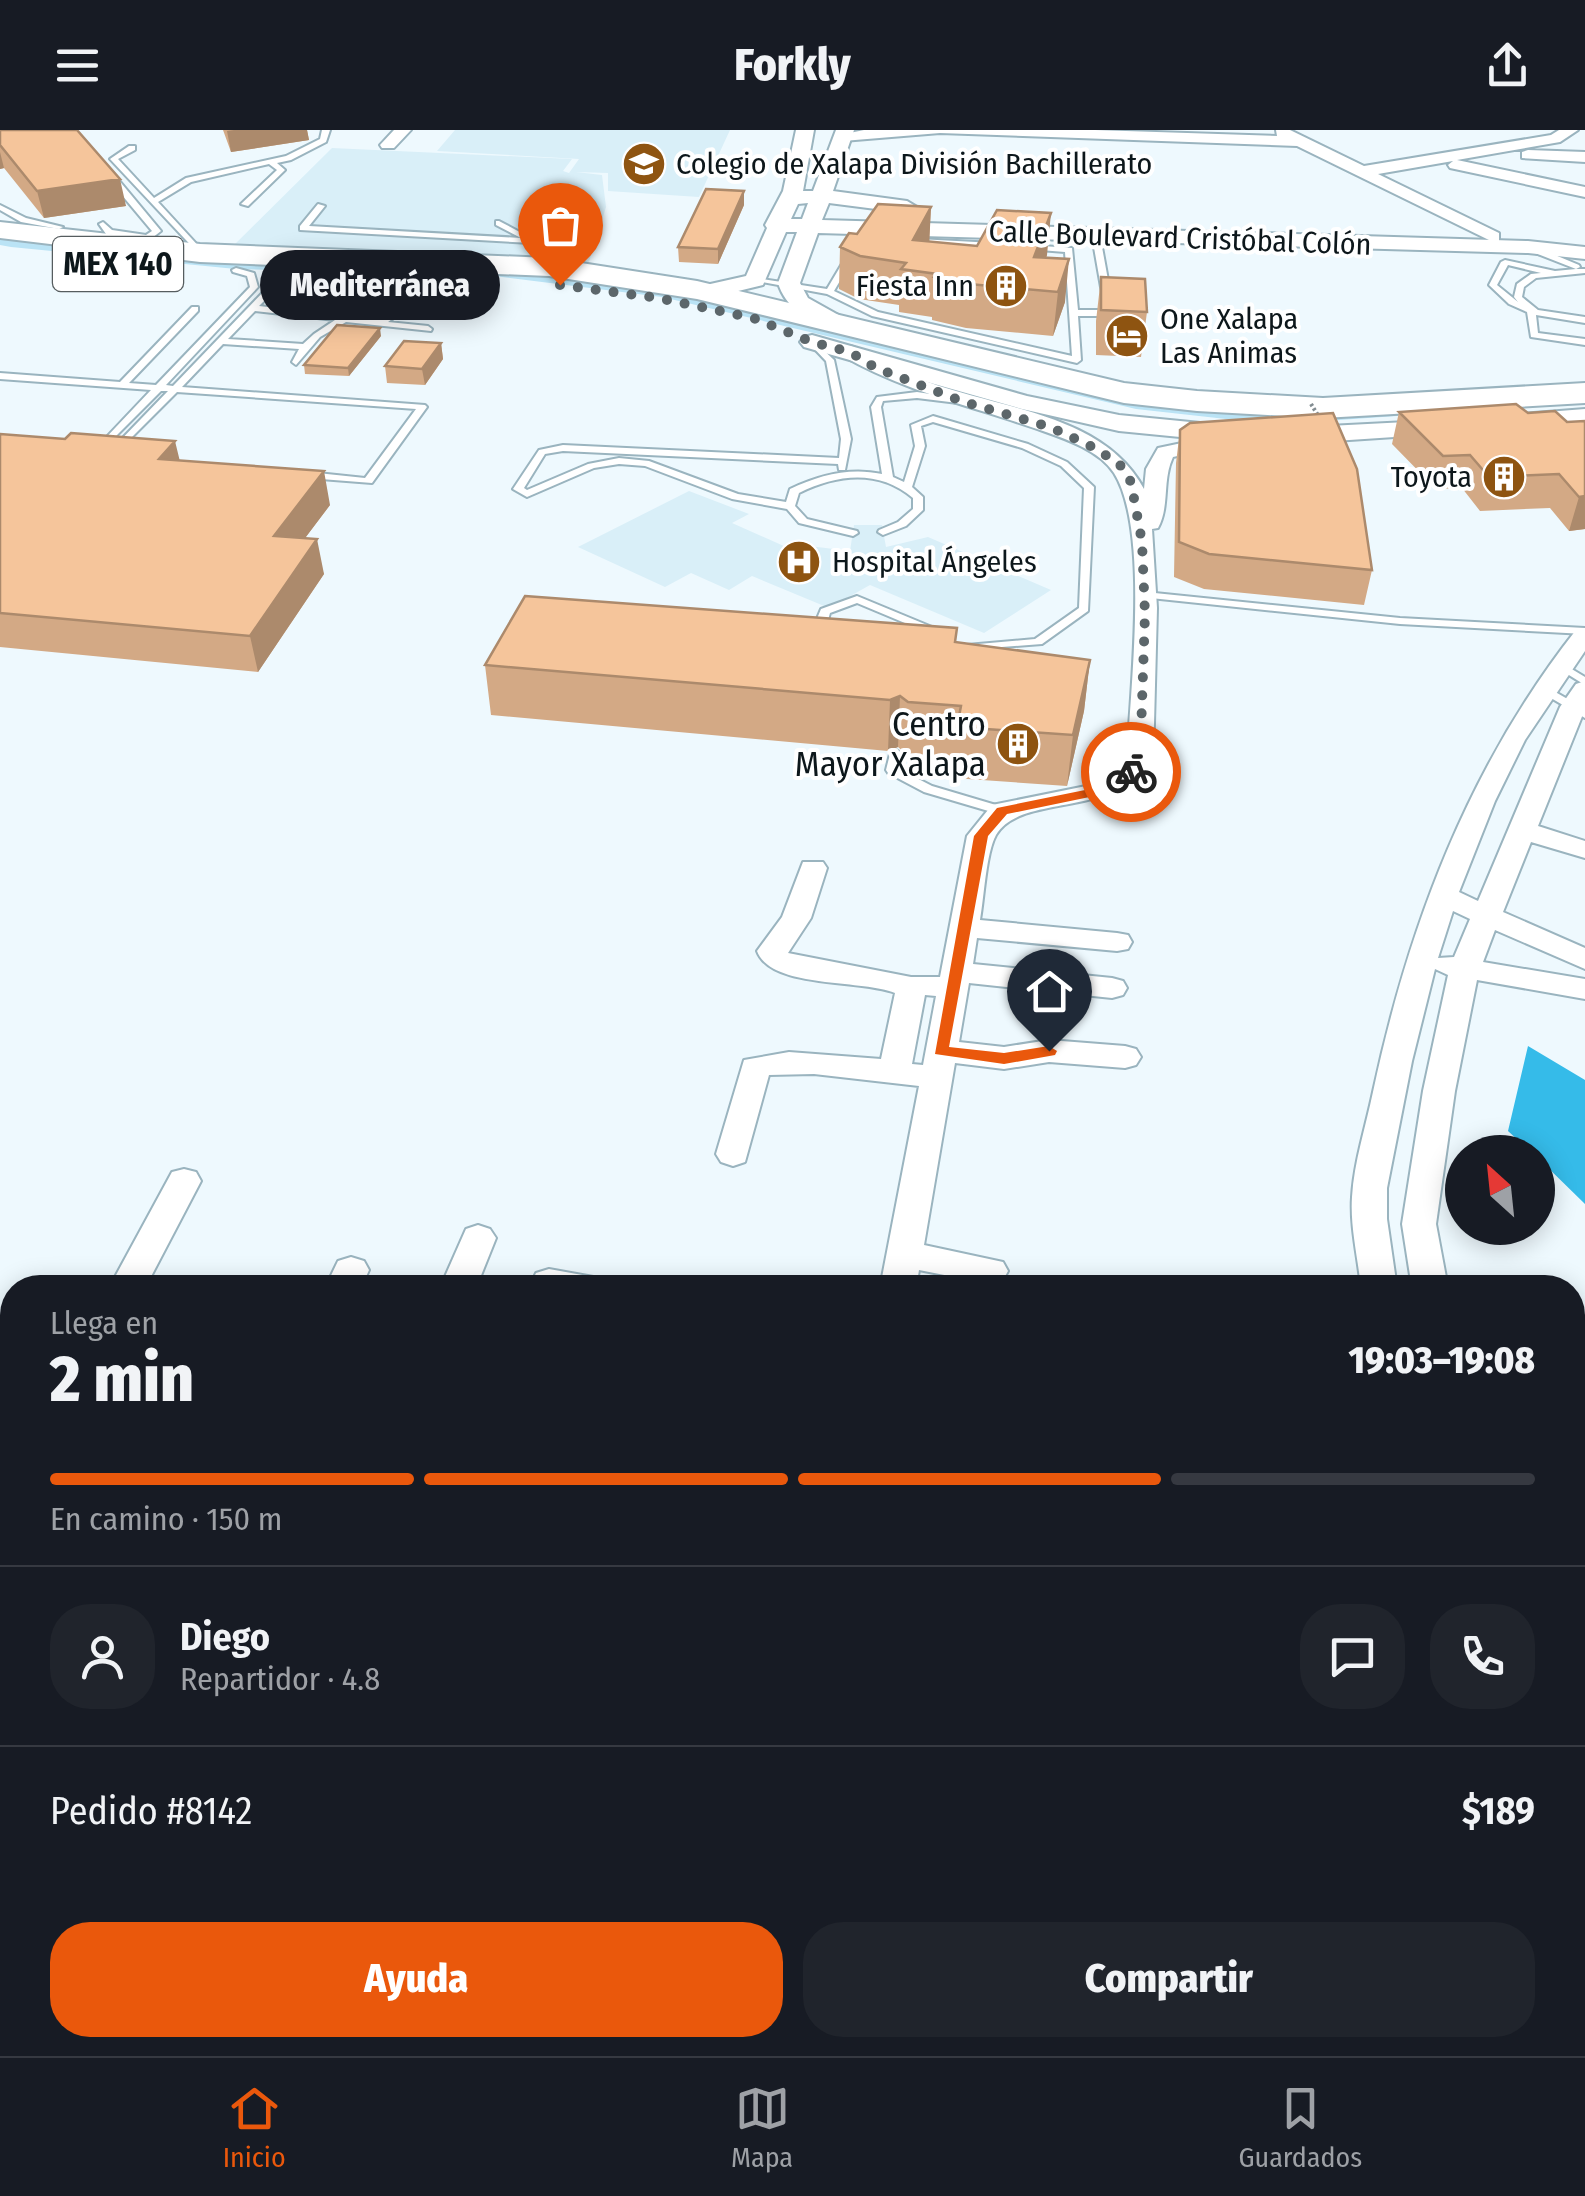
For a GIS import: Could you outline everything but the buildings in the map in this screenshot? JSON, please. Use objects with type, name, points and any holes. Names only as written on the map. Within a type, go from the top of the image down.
[{"type":"highway","name":"MEX 140","points":[[0,230],[144,244],[190,242],[489,262],[595,274],[705,292],[1124,393],[1197,401],[1323,408],[1585,393]]},
{"type":"highway","name":"MEX 140","points":[[0,254],[76,262],[536,283],[658,298],[753,318],[1043,394],[1135,413],[1244,425],[1346,426],[1585,414]]},
{"type":"highway","points":[[753,318],[825,319]]},
{"type":"street","points":[[388,145],[403,130]]},
{"type":"street","points":[[705,292],[755,280],[790,198],[804,130]]},
{"type":"street","points":[[934,130],[844,133],[789,283],[792,296],[825,319],[850,352],[876,368],[964,402],[1050,427],[1121,466],[1131,482],[1142,542],[1145,595],[1140,762],[1126,777],[1099,791],[1002,811],[981,836],[901,1271],[990,1270]]},
{"type":"street","points":[[945,130],[1302,140]]},
{"type":"street","points":[[1279,130],[1493,237]]},
{"type":"street","points":[[1365,171],[1556,139],[1570,130]]},
{"type":"street","points":[[1478,154],[1585,157]]},
{"type":"street","points":[[1564,156],[1585,182]]},
{"type":"street","points":[[1437,161],[1585,192]]},
{"type":"street","name":"Calle Boulevard Cristóbal Colón","points":[[790,198],[823,196],[1020,223],[1320,235],[1585,235]]},
{"type":"street","name":"Calle Boulevard Cristóbal Colón","points":[[776,225],[1528,247],[1585,253]]},
{"type":"street","points":[[1528,247],[1532,240],[1549,236]]},
{"type":"street","points":[[850,352],[1022,402],[1119,424],[1262,437],[1536,421],[1585,414]]},
{"type":"street","points":[[1536,421],[1585,433]]},
{"type":"street","points":[[1142,542],[1155,510],[1154,481],[1160,458],[1166,452],[1248,438]]},
{"type":"street","points":[[1107,456],[1134,462],[1160,458]]},
{"type":"street","points":[[1378,1275],[1369,1198],[1394,1064],[1443,896],[1494,779],[1544,689],[1585,633]]},
{"type":"street","points":[[1428,1275],[1419,1224],[1439,1091],[1464,970],[1582,698]]},
{"type":"street","points":[[1494,779],[1540,788]]},
{"type":"street","points":[[1466,838],[1519,840],[1585,850]]},
{"type":"street","points":[[813,868],[796,918],[772,951],[775,959],[787,965],[891,980],[911,988],[953,980],[1112,988]]},
{"type":"street","points":[[1443,896],[1585,959]]},
{"type":"street","points":[[963,927],[1117,942]]},
{"type":"street","points":[[1424,956],[1464,970],[1585,989]]},
{"type":"street","points":[[894,1072],[911,988]]},
{"type":"street","points":[[733,1154],[755,1068],[764,1063],[894,1072],[1049,1051],[1124,1057]]},
{"type":"street","points":[[133,1275],[184,1181]]},
{"type":"street","points":[[464,1275],[466,1259],[478,1238]]},
{"type":"lane","points":[[152,202],[189,180],[306,150],[323,140],[326,130]]},
{"type":"lane","points":[[132,148],[114,159],[190,242]]},
{"type":"lane","points":[[245,204],[282,170],[271,162]]},
{"type":"lane","points":[[103,224],[109,232],[144,244],[157,231],[106,170]]},
{"type":"lane","points":[[321,206],[303,228],[533,241]]},
{"type":"lane","points":[[0,207],[24,220],[60,228]]},
{"type":"lane","points":[[310,221],[520,234]]},
{"type":"lane","points":[[498,222],[595,274]]},
{"type":"lane","points":[[1074,314],[1110,313],[1096,236]]},
{"type":"lane","points":[[825,319],[875,314],[1077,360],[1069,250],[862,238]]},
{"type":"lane","points":[[1528,247],[1585,270]]},
{"type":"lane","points":[[842,468],[846,439],[825,319],[854,252]]},
{"type":"lane","points":[[1555,261],[1556,272]]},
{"type":"lane","points":[[1556,272],[1505,262],[1493,286],[1506,302],[1585,320]]},
{"type":"lane","points":[[124,458],[94,456],[254,287],[251,275],[236,270]]},
{"type":"lane","points":[[1585,270],[1534,276],[1520,286],[1518,298],[1532,310],[1534,335],[1585,342]]},
{"type":"lane","points":[[109,457],[277,285],[329,273]]},
{"type":"lane","points":[[755,280],[789,283]]},
{"type":"lane","points":[[382,322],[430,289]]},
{"type":"lane","points":[[253,308],[428,329]]},
{"type":"lane","points":[[122,385],[194,309]]},
{"type":"lane","points":[[296,362],[303,347],[347,318]]},
{"type":"lane","points":[[221,341],[303,347]]},
{"type":"lane","points":[[0,376],[422,406],[368,480],[297,474]]},
{"type":"lane","points":[[888,478],[876,407],[880,399],[917,396],[964,402]]},
{"type":"lane","points":[[908,486],[920,446],[916,425],[933,419],[1026,446],[1064,464],[1089,487],[1084,610],[1038,642],[956,648]]},
{"type":"lane","points":[[853,532],[803,521],[790,506],[736,497],[646,463],[619,461],[590,466],[527,494],[518,489],[542,452],[563,448],[842,468],[888,478],[908,486],[918,498],[918,510],[902,524],[883,532]]},
{"type":"lane","points":[[790,506],[794,491],[842,468]]},
{"type":"lane","points":[[1145,595],[1400,621],[1585,633]]},
{"type":"lane","points":[[842,634],[822,621],[826,611],[857,600],[935,630],[946,639]]},
{"type":"lane","points":[[1560,664],[1582,698]]},
{"type":"lane","points":[[1544,689],[1582,698]]},
{"type":"lane","points":[[896,754],[892,770],[928,790],[1002,811]]},
{"type":"path","points":[[1311,404],[1325,428]]},
{"type":"shaded area","points":[[455,130],[730,130],[699,197],[608,191],[608,173],[576,172],[602,175],[606,207],[587,268],[231,248],[332,148],[572,159],[563,171],[569,173],[579,159],[437,151]]},
{"type":"shaded area","points":[[0,238],[120,254],[242,264],[543,274],[766,308],[1246,409],[1585,394],[1585,403],[1339,420],[1244,421],[1136,409],[662,297],[486,275],[236,269],[11,247],[0,245]]},
{"type":"shaded area","name":"Hospital Ángeles","points":[[689,491],[749,514],[732,523],[786,547],[793,544],[850,551],[854,525],[882,525],[886,547],[928,537],[1051,590],[984,633],[870,585],[829,608],[752,576],[729,590],[691,573],[665,587],[578,547]]},
{"type":"water","points":[[1528,1046],[1585,1080],[1585,1204],[1555,1175],[1555,1135],[1512,1135],[1508,1131]]},
{"type":"way so far","points":[[560,285],[658,298],[753,318],[812,342],[850,352],[876,368],[964,402],[1070,435],[1121,466],[1131,482],[1142,542],[1145,595],[1140,762],[1131,772]]},
{"type":"place","name":"Colegio de Xalapa División Bachillerato","points":[[644,164]]},
{"type":"place","name":"Mediterránea","points":[[560,285]]},
{"type":"place","name":"Fiesta Inn","points":[[1006,286]]},
{"type":"place","name":"One Xalapa Las Animas","points":[[1127,336]]},
{"type":"place","name":"Toyota","points":[[1504,477]]},
{"type":"place","name":"Hospital Ángeles","points":[[799,562]]},
{"type":"place","name":"Centro Mayor Xalapa","points":[[1018,744]]},
{"type":"route","points":[[1049,1051],[1004,1058],[940,1051],[981,836],[1002,811],[1099,791],[1131,772]]}]
